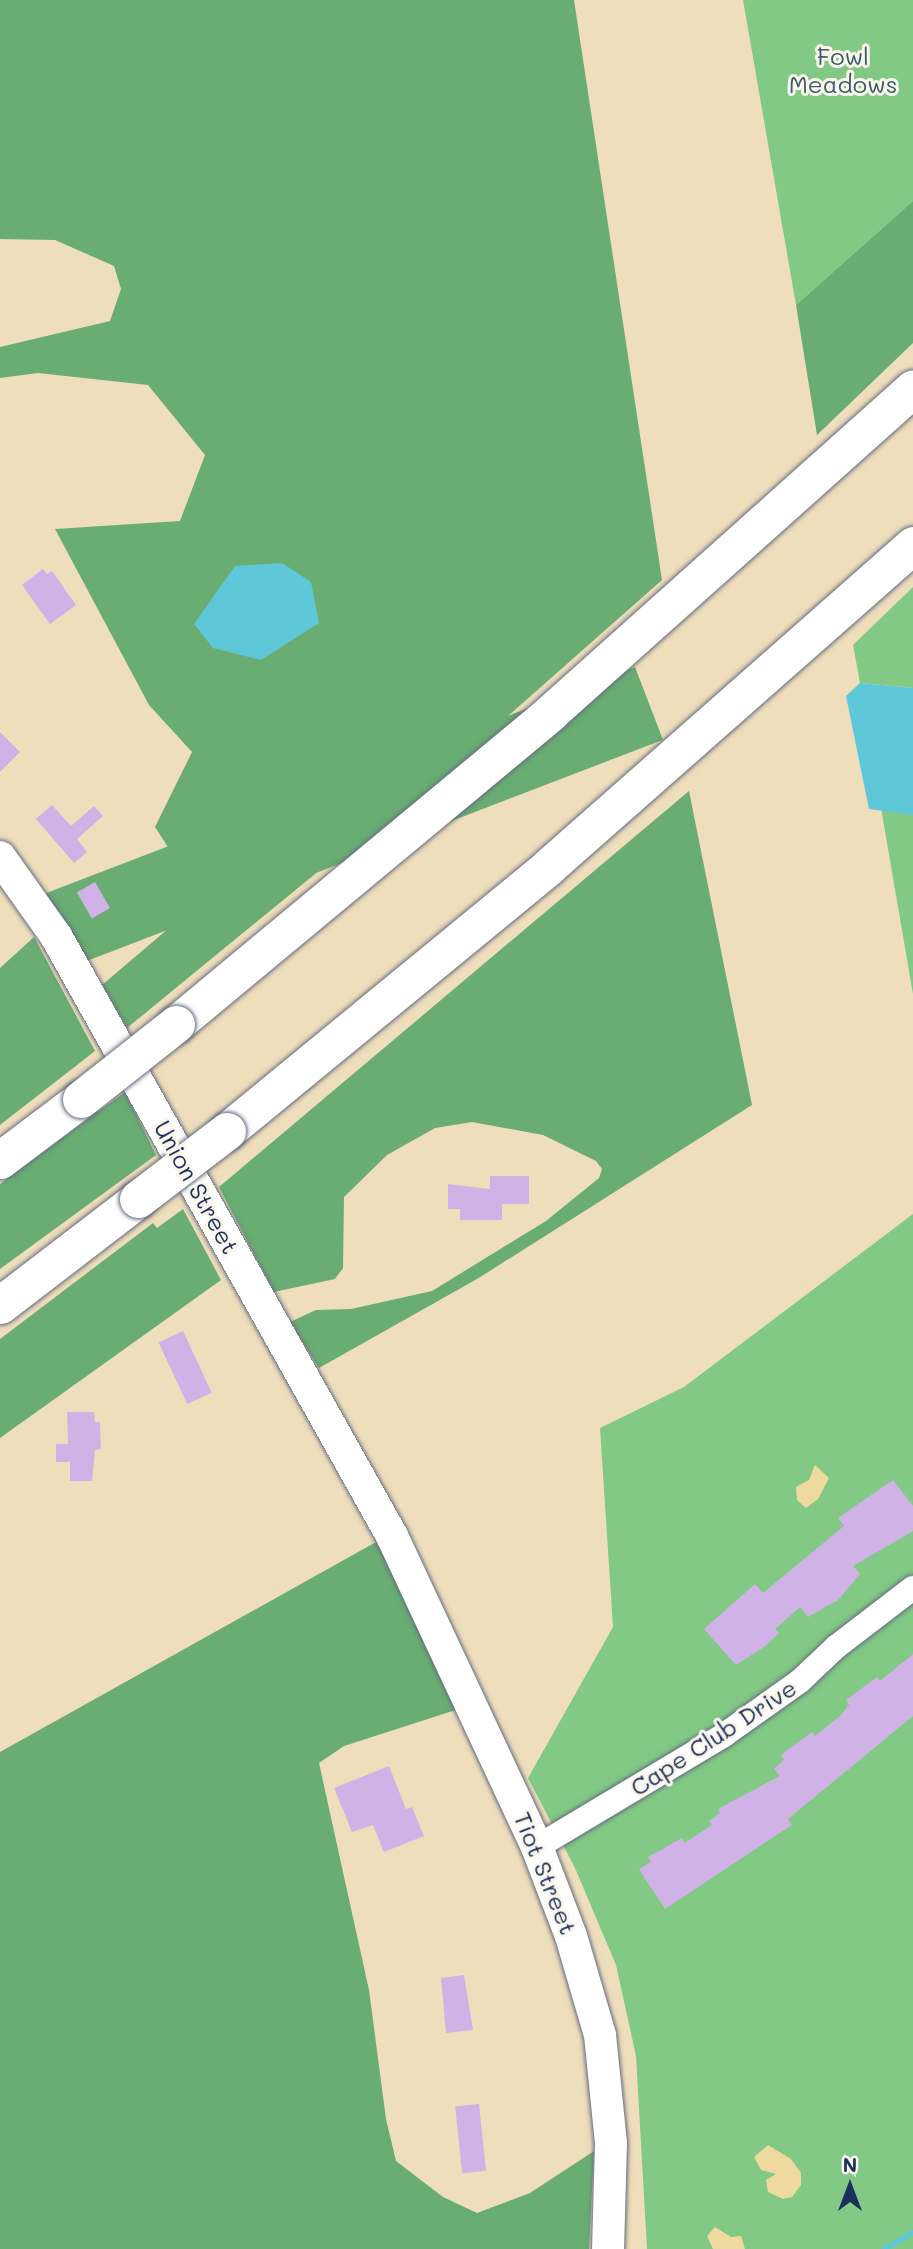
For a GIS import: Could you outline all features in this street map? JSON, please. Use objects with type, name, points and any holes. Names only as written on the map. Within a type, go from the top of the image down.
[{"type":"highway","points":[[0,1160],[176,1024],[560,704],[913,388]]},
{"type":"highway","points":[[0,1305],[227,1131],[548,867],[913,545]]},
{"type":"main road","name":"Union Street","points":[[0,856],[56,936],[385,1523]]},
{"type":"main road","name":"Tiot Street","points":[[385,1523],[537,1847],[569,1930],[600,2035],[611,2143],[608,2249]]},
{"type":"street","name":"Cape Club Drive","points":[[537,1847],[724,1735],[800,1681],[836,1647],[913,1588]]},
{"type":"green space","points":[[0,0],[574,0],[662,580],[508,716],[127,1028],[102,985],[202,900],[155,827],[192,752],[149,705],[55,529],[180,521],[205,455],[148,385],[38,373],[0,378],[0,347],[110,321],[121,289],[114,266],[55,240],[0,239]]},
{"type":"green space","name":"Fowl Meadows","points":[[743,0],[913,0],[913,201],[796,305]]},
{"type":"green space","points":[[913,201],[913,343],[817,435],[796,305]]},
{"type":"green space","points":[[913,587],[913,688],[860,683],[853,645]]},
{"type":"green space","points":[[635,667],[663,740],[69,968],[41,895]]},
{"type":"green space","points":[[689,791],[752,1105],[477,1279],[319,1368],[290,1322],[316,1310],[351,1309],[432,1291],[546,1221],[599,1178],[602,1169],[596,1161],[543,1135],[472,1122],[435,1128],[387,1155],[344,1197],[343,1268],[335,1279],[274,1292],[219,1187]]},
{"type":"green space","points":[[881,808],[913,815],[913,994]]},
{"type":"green space","points":[[34,937],[95,1051],[0,1125],[0,968]]},
{"type":"green space","points":[[125,1092],[156,1155],[0,1269],[0,1184]]},
{"type":"green space","points":[[183,1209],[221,1280],[0,1438],[0,1339],[153,1223],[157,1228]]},
{"type":"green space","points":[[913,1214],[913,2249],[647,2249],[636,2056],[616,1965],[575,1868],[528,1778],[613,1627],[600,1428],[684,1387]]},
{"type":"green space","points":[[376,1542],[465,1707],[344,1746],[319,1763],[369,1990],[386,2119],[396,2161],[443,2197],[477,2213],[530,2193],[594,2151],[589,2249],[0,2249],[0,1752]]},
{"type":"sand","points":[[815,1465],[829,1478],[818,1499],[806,1508],[797,1500],[796,1487],[809,1480]]},
{"type":"sand","points":[[768,2145],[791,2159],[801,2173],[801,2185],[792,2197],[783,2199],[768,2192],[766,2180],[776,2174],[761,2170],[754,2157]]},
{"type":"sand","points":[[715,2227],[731,2237],[741,2236],[745,2249],[713,2249],[707,2236]]},
{"type":"water","points":[[282,563],[311,582],[319,623],[261,660],[213,648],[194,624],[235,566]]},
{"type":"water","points":[[860,683],[913,688],[913,815],[869,809],[846,696]]},
{"type":"building","points":[[43,569],[47,574],[52,571],[76,605],[50,624],[22,585]]},
{"type":"building","points":[[0,732],[20,752],[0,772]]},
{"type":"building","points":[[52,805],[71,826],[94,806],[103,816],[77,839],[87,852],[74,863],[36,819]]},
{"type":"building","points":[[95,882],[110,908],[92,918],[77,892]]},
{"type":"building","points":[[490,1176],[529,1176],[529,1204],[502,1204],[502,1220],[460,1220],[460,1209],[448,1209],[448,1184],[490,1189]]},
{"type":"building","points":[[183,1331],[212,1393],[187,1404],[159,1342]]},
{"type":"building","points":[[67,1412],[94,1412],[95,1422],[100,1422],[101,1449],[95,1450],[92,1481],[70,1481],[70,1462],[56,1462],[56,1444],[68,1444]]},
{"type":"building","points":[[893,1480],[913,1506],[913,1531],[853,1566],[860,1574],[838,1600],[808,1617],[800,1607],[775,1629],[779,1633],[764,1647],[736,1665],[704,1629],[755,1584],[763,1593],[844,1526],[838,1518]]},
{"type":"building","points":[[913,1654],[913,1716],[788,1819],[792,1825],[665,1909],[639,1869],[651,1862],[648,1857],[682,1838],[685,1843],[712,1825],[709,1821],[720,1813],[718,1809],[780,1776],[774,1769],[784,1760],[781,1755],[812,1732],[815,1736],[840,1716],[849,1705],[846,1700],[877,1677],[880,1681]]},
{"type":"building","points":[[389,1766],[406,1809],[412,1807],[424,1836],[384,1852],[373,1825],[352,1832],[334,1788]]},
{"type":"building","points":[[464,1975],[473,2030],[446,2033],[441,1978]]},
{"type":"building","points":[[479,2104],[486,2171],[462,2173],[455,2107]]},
{"type":"waterway","points":[[883,2249],[913,2232]]}]
